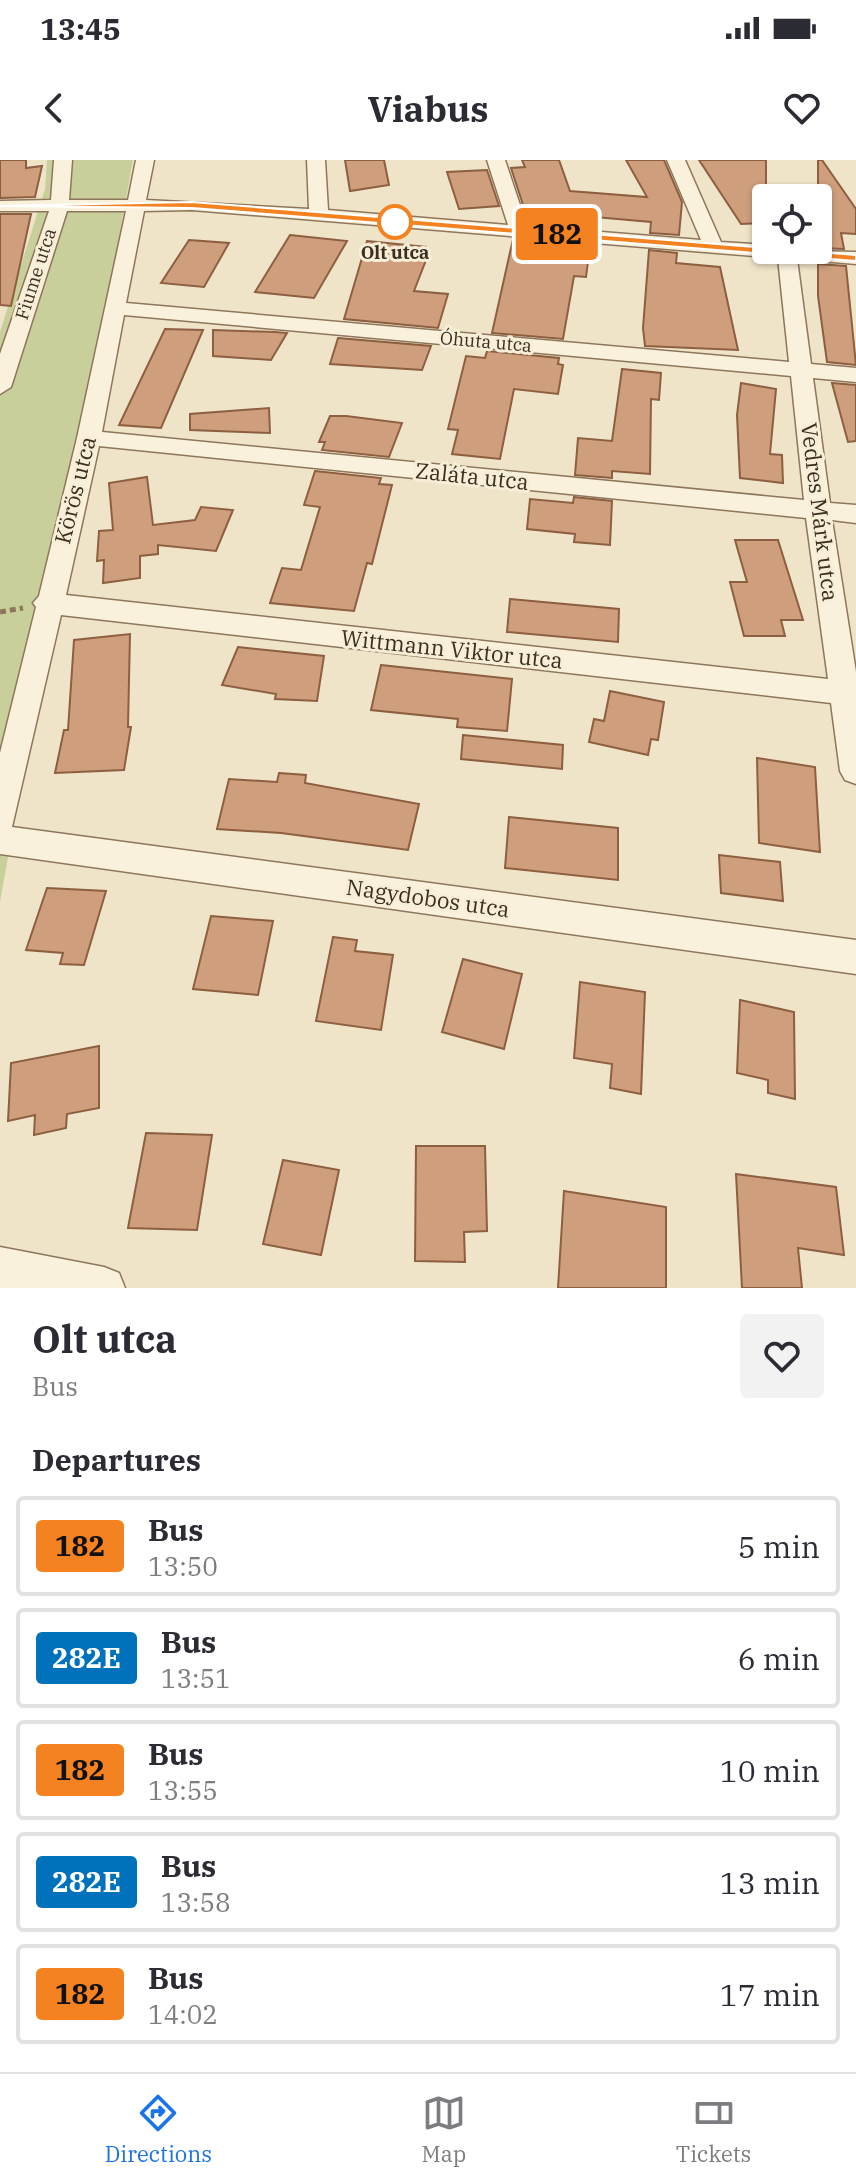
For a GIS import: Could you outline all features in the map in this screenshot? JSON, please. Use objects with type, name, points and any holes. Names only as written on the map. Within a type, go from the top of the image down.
[{"type":"street","name":"Fiume utca","points":[[0,387],[60,204],[63,160]]},
{"type":"street","name":"Körös utca","points":[[0,818],[47,603],[89,438],[145,160]]},
{"type":"street","points":[[316,160],[319,217]]},
{"type":"street","points":[[496,160],[519,231]]},
{"type":"street","points":[[676,160],[714,247]]},
{"type":"street","points":[[0,206],[136,203],[752,250]]},
{"type":"street","points":[[832,256],[856,258]]},
{"type":"street","name":"Vedres Márk utca","points":[[788,264],[818,510],[850,693],[856,771]]},
{"type":"street","name":"Óhuta utca","points":[[116,308],[856,375]]},
{"type":"street","points":[[0,312],[23,311]]},
{"type":"street","name":"Zaláta utca","points":[[89,438],[856,514]]},
{"type":"street","name":"Wittmann Viktor utca","points":[[47,603],[850,693]]},
{"type":"street","name":"Nagydobos utca","points":[[0,840],[856,957]]},
{"type":"street","points":[[0,1268],[104,1288]]},
{"type":"green space","points":[[47,160],[133,160],[0,902],[0,332],[45,189]]},
{"type":"building","points":[[0,160],[26,160],[26,168],[42,166],[35,197],[0,198]]},
{"type":"building","points":[[345,160],[384,160],[389,185],[350,191]]},
{"type":"building","points":[[522,160],[559,160],[570,191],[647,197],[626,160],[664,160],[682,202],[679,235],[650,233],[651,222],[595,217],[593,228],[529,223],[511,168],[525,167]]},
{"type":"building","points":[[699,160],[766,160],[766,184],[752,184],[752,224],[741,224]]},
{"type":"building","points":[[818,160],[822,160],[856,209],[856,234],[841,233],[844,249],[832,249],[832,184],[818,184]]},
{"type":"building","points":[[487,170],[499,206],[459,209],[447,172]]},
{"type":"building","points":[[0,214],[31,214],[11,306],[0,305]]},
{"type":"building","points":[[290,235],[347,241],[314,298],[255,292]]},
{"type":"building","points":[[513,239],[590,246],[586,277],[574,276],[563,339],[492,333]]},
{"type":"building","points":[[189,240],[229,243],[204,287],[161,283]]},
{"type":"building","points":[[367,241],[426,247],[426,260],[414,291],[448,294],[438,328],[344,319]]},
{"type":"building","points":[[649,250],[677,253],[676,263],[720,267],[738,350],[645,346],[643,328]]},
{"type":"building","points":[[818,264],[846,266],[856,365],[827,362],[818,296]]},
{"type":"building","points":[[165,329],[203,330],[161,428],[119,425]]},
{"type":"building","points":[[213,330],[287,333],[271,360],[213,356]]},
{"type":"building","points":[[338,338],[431,346],[422,370],[330,364]]},
{"type":"building","points":[[487,351],[559,358],[558,364],[563,365],[558,394],[514,389],[500,459],[452,454],[458,430],[448,429],[466,356],[485,358]]},
{"type":"building","points":[[622,369],[661,373],[659,400],[651,399],[650,474],[612,471],[612,478],[575,475],[578,438],[612,441]]},
{"type":"building","points":[[741,383],[776,389],[770,454],[782,455],[783,483],[740,478],[737,415]]},
{"type":"building","points":[[832,383],[856,385],[856,441],[848,442]]},
{"type":"building","points":[[269,408],[270,433],[190,430],[190,414]]},
{"type":"building","points":[[330,416],[402,423],[389,457],[322,450],[325,442],[319,442]]},
{"type":"building","points":[[315,471],[381,478],[379,484],[392,485],[372,564],[367,563],[354,611],[270,603],[282,568],[301,570],[320,507],[304,505]]},
{"type":"building","points":[[147,477],[153,525],[195,520],[201,507],[233,510],[216,551],[158,545],[158,554],[140,556],[140,578],[103,583],[104,560],[97,561],[99,531],[113,530],[109,483]]},
{"type":"building","points":[[574,497],[612,501],[610,545],[574,542],[575,534],[527,529],[530,499],[573,503]]},
{"type":"building","points":[[735,540],[778,540],[803,620],[781,620],[785,636],[744,636],[730,582],[747,582]]},
{"type":"building","points":[[510,599],[619,609],[618,642],[507,632]]},
{"type":"building","points":[[130,634],[128,727],[131,727],[124,770],[55,773],[64,730],[68,730],[74,640]]},
{"type":"building","points":[[238,647],[324,656],[317,701],[275,699],[276,694],[222,685]]},
{"type":"building","points":[[381,665],[512,679],[507,731],[457,727],[458,719],[371,710]]},
{"type":"building","points":[[610,691],[664,702],[658,740],[651,739],[648,755],[589,742],[594,719],[604,721]]},
{"type":"building","points":[[463,735],[563,745],[562,769],[461,759]]},
{"type":"building","points":[[757,758],[815,767],[820,852],[759,843]]},
{"type":"building","points":[[279,773],[306,775],[305,783],[419,804],[408,850],[281,833],[217,829],[229,779],[277,782]]},
{"type":"building","points":[[509,817],[618,828],[618,880],[505,868]]},
{"type":"building","points":[[719,855],[780,862],[783,901],[721,893]]},
{"type":"building","points":[[47,888],[106,891],[84,965],[60,964],[63,953],[26,950]]},
{"type":"building","points":[[211,916],[273,921],[258,995],[193,989]]},
{"type":"building","points":[[333,937],[357,940],[355,951],[393,955],[381,1030],[316,1021]]},
{"type":"building","points":[[463,959],[522,974],[504,1049],[442,1032]]},
{"type":"building","points":[[580,982],[645,992],[641,1094],[610,1088],[612,1064],[574,1058]]},
{"type":"building","points":[[740,1000],[794,1012],[795,1099],[768,1093],[768,1080],[737,1073]]},
{"type":"building","points":[[99,1046],[99,1108],[67,1114],[66,1128],[34,1135],[35,1115],[8,1121],[11,1063]]},
{"type":"building","points":[[146,1133],[212,1135],[197,1230],[128,1228]]},
{"type":"building","points":[[416,1146],[485,1146],[487,1231],[464,1232],[465,1262],[415,1261]]},
{"type":"building","points":[[283,1160],[339,1170],[321,1255],[263,1244]]},
{"type":"building","points":[[736,1174],[836,1187],[844,1255],[798,1248],[802,1288],[742,1288]]},
{"type":"building","points":[[564,1191],[666,1207],[666,1288],[558,1288]]},
{"type":"bus line","name":"182","points":[[0,206],[192,205],[856,258]]},
{"type":"place","name":"Olt utca","points":[[395,222]]}]
